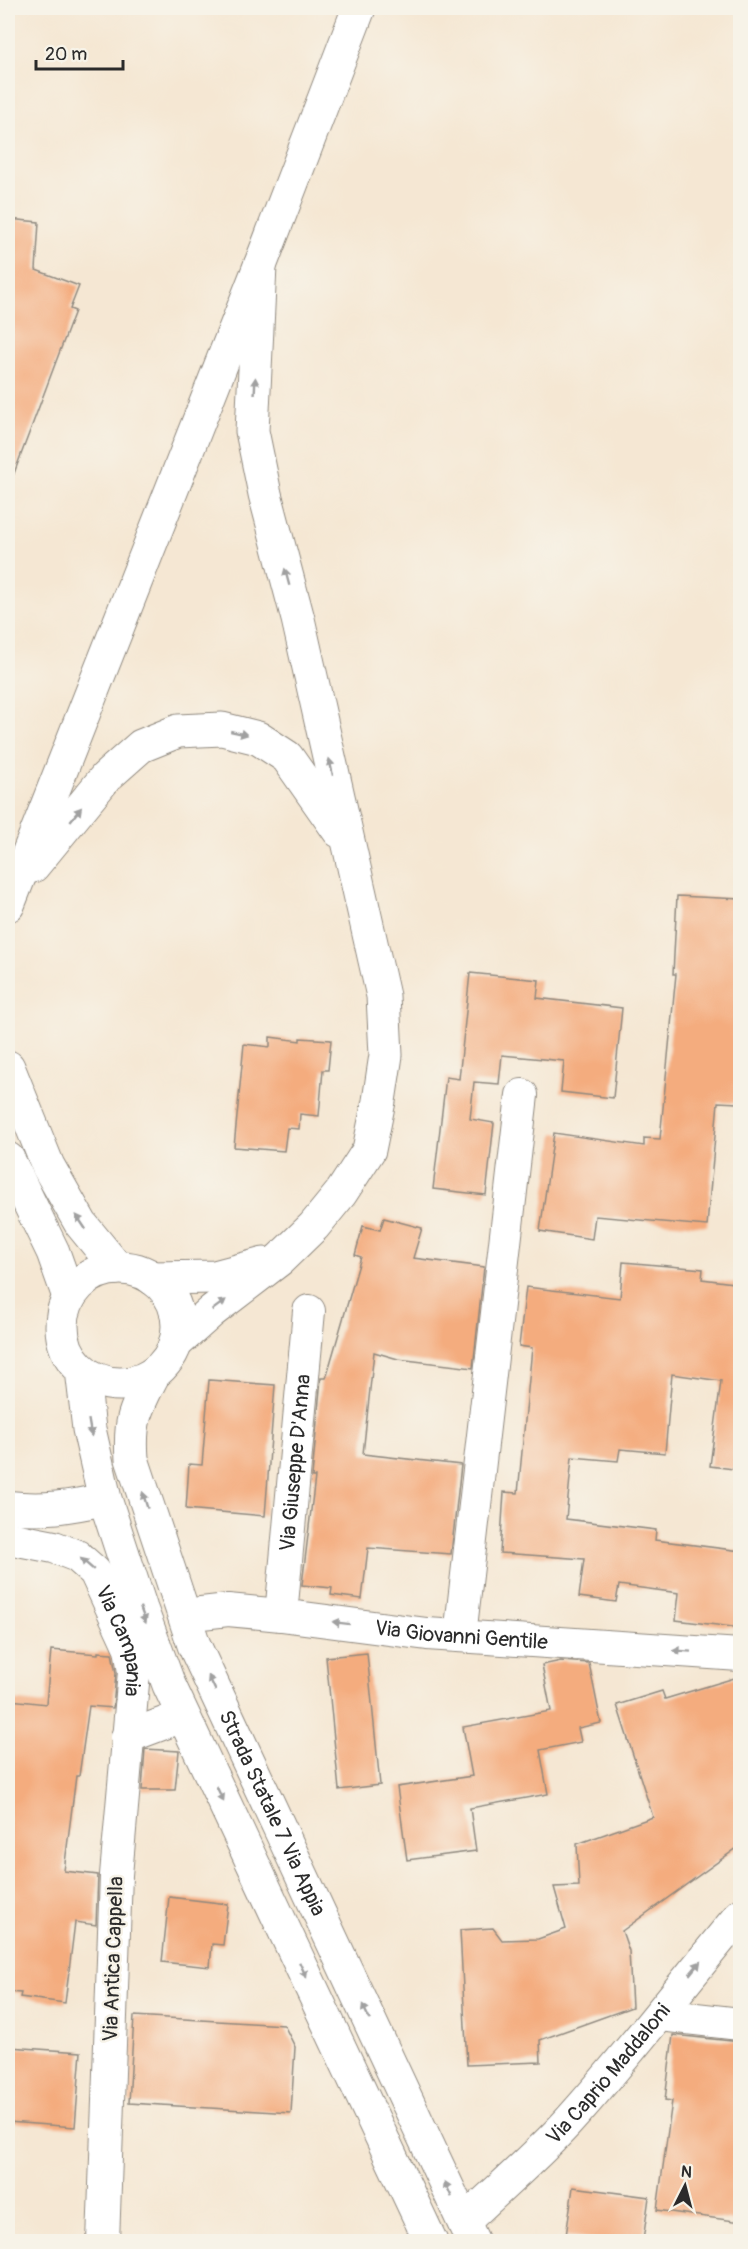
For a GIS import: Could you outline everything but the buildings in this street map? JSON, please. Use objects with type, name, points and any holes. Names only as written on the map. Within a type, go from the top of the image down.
[{"type":"main road","points":[[10,898],[260,266],[359,8]]},
{"type":"main road","name":"Strada Statale 7 Via Appia","points":[[260,266],[252,431],[265,494],[298,620],[383,996],[386,1055],[369,1150],[314,1226],[280,1259],[212,1311],[175,1344],[167,1360],[154,1373],[133,1414],[130,1437],[132,1459],[194,1645],[469,2232]]},
{"type":"main road","points":[[10,898],[106,777],[141,746],[178,731],[222,729],[258,738],[287,757],[348,844]]},
{"type":"main road","points":[[8,1067],[48,1166],[81,1224],[117,1268]]},
{"type":"main road","points":[[8,1159],[53,1251],[69,1297]]},
{"type":"main road","points":[[152,1278],[215,1277],[280,1259]]},
{"type":"main road","points":[[69,1297],[81,1282],[98,1272],[117,1268],[136,1270],[152,1278],[171,1300],[177,1314],[178,1329],[175,1344]]},
{"type":"main road","name":"Strada Statale 7 Via Appia","points":[[69,1297],[62,1316],[62,1336],[69,1354],[82,1370],[89,1429],[105,1499],[169,1685],[433,2241]]},
{"type":"main road","points":[[82,1370],[98,1380],[117,1384],[136,1382],[154,1373]]},
{"type":"main road","points":[[433,2241],[469,2232]]},
{"type":"street","points":[[460,1636],[522,1095]]},
{"type":"street","name":"Via Giuseppe D'Anna","points":[[280,1615],[309,1311]]},
{"type":"street","points":[[8,1507],[33,1510],[67,1508],[105,1499]]},
{"type":"street","name":"Via Campania","points":[[8,1538],[54,1547],[70,1553],[77,1556],[95,1572],[130,1648],[134,1672],[128,1737]]},
{"type":"street","name":"Via Giovanni Gentile","points":[[184,1615],[228,1610],[460,1636],[741,1655]]},
{"type":"street","points":[[128,1737],[183,1716]]},
{"type":"street","name":"Via Antica Cappella","points":[[103,2241],[116,1875],[128,1737]]},
{"type":"street","name":"Via Caprio Maddaloni","points":[[469,2232],[566,2125],[741,1915]]},
{"type":"street","points":[[660,2015],[741,2024]]}]
